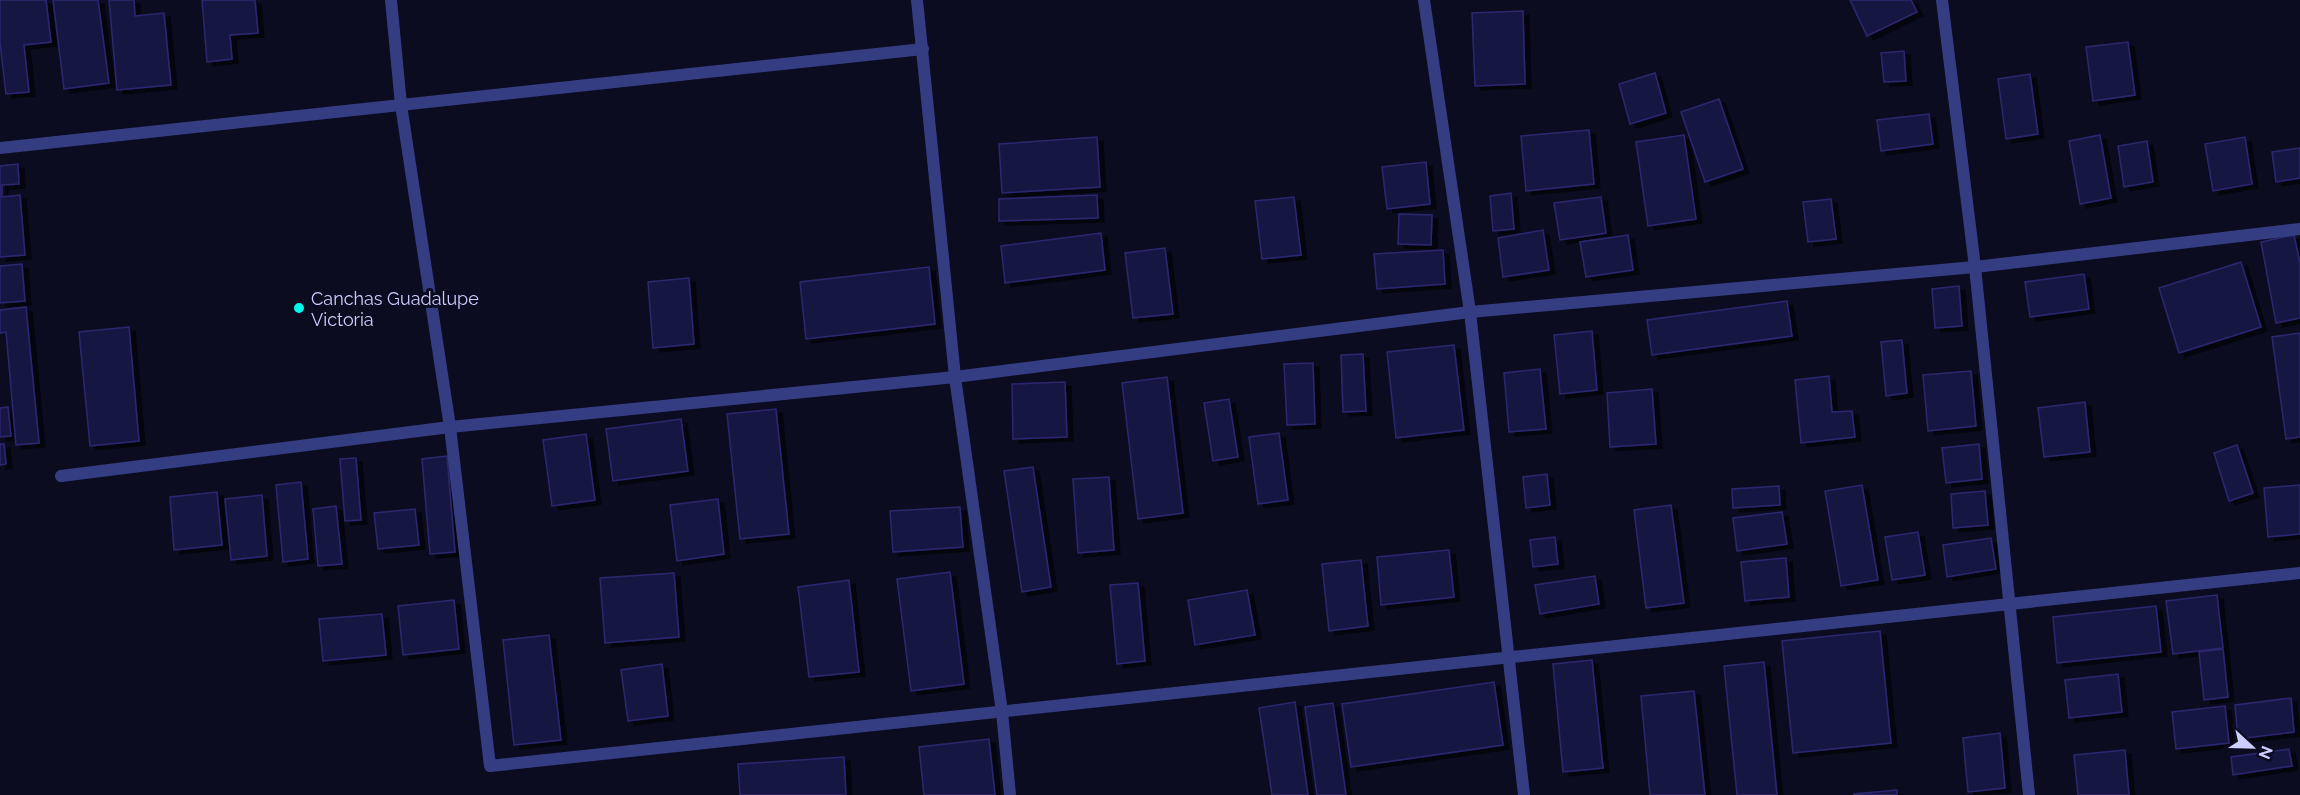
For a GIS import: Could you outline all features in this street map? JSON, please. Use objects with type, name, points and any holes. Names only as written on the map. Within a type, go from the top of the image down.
[{"type":"street","points":[[391,0],[401,105],[450,426],[490,766],[2009,602],[2300,573]]},
{"type":"street","points":[[917,0],[955,378],[1002,712],[1010,795]]},
{"type":"street","points":[[1424,0],[1470,312],[1524,795]]},
{"type":"street","points":[[1942,0],[1975,267],[2029,795]]},
{"type":"street","points":[[0,148],[922,49]]},
{"type":"street","points":[[61,476],[450,426],[955,378],[1470,312],[1975,267],[2300,229]]},
{"type":"building","points":[[0,0],[46,0],[51,42],[24,45],[29,92],[6,94],[0,43]]},
{"type":"building","points":[[53,0],[98,0],[109,83],[64,89]]},
{"type":"building","points":[[109,0],[134,0],[135,16],[164,13],[171,85],[117,90]]},
{"type":"building","points":[[202,0],[255,0],[258,33],[230,35],[232,59],[207,62]]},
{"type":"building","points":[[1850,0],[1911,0],[1917,12],[1867,36]]},
{"type":"building","points":[[1523,11],[1525,84],[1475,86],[1472,13]]},
{"type":"building","points":[[2128,42],[2135,95],[2093,101],[2086,47]]},
{"type":"building","points":[[1904,51],[1906,81],[1884,82],[1881,53]]},
{"type":"building","points":[[1655,73],[1666,113],[1630,124],[1619,84]]},
{"type":"building","points":[[2030,74],[2038,134],[2006,139],[1998,79]]},
{"type":"building","points":[[1719,99],[1743,169],[1705,182],[1681,112]]},
{"type":"building","points":[[1929,114],[1933,144],[1881,151],[1877,120]]},
{"type":"building","points":[[1589,130],[1594,184],[1526,191],[1521,136]]},
{"type":"building","points":[[1684,135],[1696,219],[1648,226],[1636,142]]},
{"type":"building","points":[[2100,135],[2111,198],[2080,204],[2069,141]]},
{"type":"building","points":[[1097,137],[1100,187],[1002,193],[999,144]]},
{"type":"building","points":[[2245,137],[2252,184],[2213,191],[2205,144]]},
{"type":"building","points":[[2147,141],[2153,182],[2124,187],[2118,146]]},
{"type":"building","points":[[2300,148],[2300,178],[2276,182],[2272,152]]},
{"type":"building","points":[[1426,162],[1430,204],[1387,209],[1382,167]]},
{"type":"building","points":[[18,164],[19,184],[2,185],[2,197],[20,195],[25,255],[0,257],[0,166]]},
{"type":"building","points":[[1511,193],[1514,229],[1493,231],[1490,196]]},
{"type":"building","points":[[1097,195],[1098,218],[999,221],[999,199]]},
{"type":"building","points":[[1294,197],[1301,255],[1262,259],[1255,201]]},
{"type":"building","points":[[1601,197],[1606,233],[1560,240],[1554,203]]},
{"type":"building","points":[[1831,199],[1836,239],[1808,242],[1803,202]]},
{"type":"building","points":[[1399,214],[1432,215],[1431,245],[1398,244]]},
{"type":"building","points":[[1543,230],[1549,270],[1503,277],[1498,238]]},
{"type":"building","points":[[1101,233],[1105,270],[1005,283],[1001,246]]},
{"type":"building","points":[[1628,235],[1633,270],[1586,277],[1580,242]]},
{"type":"building","points":[[2294,235],[2300,263],[2300,318],[2276,323],[2261,242]]},
{"type":"building","points":[[1165,248],[1173,314],[1133,318],[1125,253]]},
{"type":"building","points":[[1443,250],[1445,284],[1377,289],[1374,254]]},
{"type":"building","points":[[2241,262],[2261,327],[2179,353],[2159,288]]},
{"type":"building","points":[[22,264],[25,301],[0,303],[0,266]]},
{"type":"building","points":[[929,267],[935,324],[806,339],[800,282]]},
{"type":"building","points":[[2084,274],[2089,309],[2030,317],[2025,282]]},
{"type":"building","points":[[689,278],[694,344],[653,348],[648,282]]},
{"type":"building","points":[[1959,286],[1962,326],[1935,328],[1932,289]]},
{"type":"building","points":[[1787,301],[1792,336],[1652,355],[1647,320]]},
{"type":"building","points":[[26,307],[39,443],[16,445],[6,332],[0,333],[0,310]]},
{"type":"building","points":[[129,327],[139,441],[90,446],[79,332]]},
{"type":"building","points":[[1592,331],[1597,390],[1560,394],[1554,335]]},
{"type":"building","points":[[2300,333],[2300,437],[2286,439],[2272,337]]},
{"type":"building","points":[[1902,340],[1907,393],[1886,396],[1881,342]]},
{"type":"building","points":[[1454,345],[1464,430],[1396,438],[1387,352]]},
{"type":"building","points":[[1363,354],[1366,411],[1343,412],[1341,355]]},
{"type":"building","points":[[1313,363],[1315,424],[1287,425],[1284,364]]},
{"type":"building","points":[[1540,369],[1546,429],[1509,432],[1504,373]]},
{"type":"building","points":[[1971,371],[1976,426],[1928,431],[1923,375]]},
{"type":"building","points":[[1829,376],[1832,412],[1852,411],[1855,437],[1801,443],[1795,380]]},
{"type":"building","points":[[1167,377],[1183,513],[1138,519],[1122,383]]},
{"type":"building","points":[[1065,382],[1067,437],[1013,439],[1012,384]]},
{"type":"building","points":[[1652,389],[1656,444],[1610,447],[1607,393]]},
{"type":"building","points":[[1229,399],[1238,457],[1213,461],[1204,403]]},
{"type":"building","points":[[2085,402],[2090,452],[2044,457],[2038,408]]},
{"type":"building","points":[[8,407],[11,436],[0,437],[0,408]]},
{"type":"building","points":[[776,409],[789,534],[740,539],[727,414]]},
{"type":"building","points":[[681,419],[688,471],[613,481],[606,429]]},
{"type":"building","points":[[1279,433],[1288,500],[1258,504],[1249,437]]},
{"type":"building","points":[[586,434],[595,500],[552,506],[543,440]]},
{"type":"building","points":[[0,444],[4,444],[6,464],[0,465]]},
{"type":"building","points":[[1979,444],[1982,479],[1946,483],[1942,448]]},
{"type":"building","points":[[2237,445],[2253,493],[2229,501],[2214,453]]},
{"type":"building","points":[[447,456],[455,552],[430,554],[422,459]]},
{"type":"building","points":[[356,458],[361,520],[345,521],[340,459]]},
{"type":"building","points":[[1033,467],[1051,587],[1022,592],[1004,471]]},
{"type":"building","points":[[1547,474],[1550,505],[1526,508],[1523,477]]},
{"type":"building","points":[[1109,477],[1114,550],[1078,553],[1073,479]]},
{"type":"building","points":[[301,482],[308,559],[283,562],[276,485]]},
{"type":"building","points":[[1862,485],[1878,580],[1841,586],[1825,491]]},
{"type":"building","points":[[2300,485],[2300,534],[2268,537],[2264,488]]},
{"type":"building","points":[[1779,486],[1780,505],[1733,508],[1732,489]]},
{"type":"building","points":[[1985,491],[1988,525],[1953,528],[1951,494]]},
{"type":"building","points":[[217,492],[222,545],[174,550],[170,497]]},
{"type":"building","points":[[262,495],[267,556],[231,560],[225,499]]},
{"type":"building","points":[[718,499],[724,554],[677,561],[670,505]]},
{"type":"building","points":[[1671,505],[1684,603],[1646,608],[1634,510]]},
{"type":"building","points":[[336,506],[342,564],[318,566],[313,509]]},
{"type":"building","points":[[960,507],[963,547],[893,552],[890,511]]},
{"type":"building","points":[[415,509],[419,545],[378,549],[374,513]]},
{"type":"building","points":[[1782,512],[1787,544],[1737,551],[1733,518]]},
{"type":"building","points":[[1918,532],[1925,575],[1892,580],[1885,537]]},
{"type":"building","points":[[1555,537],[1558,564],[1533,567],[1530,540]]},
{"type":"building","points":[[1991,538],[1996,569],[1947,577],[1943,545]]},
{"type":"building","points":[[1449,550],[1454,597],[1381,605],[1377,557]]},
{"type":"building","points":[[1786,558],[1789,597],[1745,601],[1741,562]]},
{"type":"building","points":[[1361,560],[1368,626],[1329,631],[1322,564]]},
{"type":"building","points":[[950,572],[964,684],[911,691],[897,579]]},
{"type":"building","points":[[674,573],[679,637],[605,643],[600,578]]},
{"type":"building","points":[[1595,576],[1599,604],[1540,614],[1535,585]]},
{"type":"building","points":[[849,580],[859,672],[809,677],[798,587]]},
{"type":"building","points":[[1138,583],[1145,661],[1117,664],[1110,585]]},
{"type":"building","points":[[1247,590],[1255,635],[1195,645],[1188,600]]},
{"type":"building","points":[[2217,595],[2223,648],[2173,654],[2166,601]]},
{"type":"building","points":[[454,600],[459,649],[403,655],[398,606]]},
{"type":"building","points":[[2156,606],[2161,652],[2057,663],[2053,617]]},
{"type":"building","points":[[382,614],[386,655],[323,661],[319,619]]},
{"type":"building","points":[[1880,631],[1891,743],[1793,753],[1782,641]]},
{"type":"building","points":[[549,635],[561,740],[514,745],[503,640]]},
{"type":"building","points":[[2223,649],[2228,697],[2204,700],[2199,652]]},
{"type":"building","points":[[1592,660],[1603,768],[1563,772],[1553,664]]},
{"type":"building","points":[[1764,662],[1777,795],[1737,795],[1724,666]]},
{"type":"building","points":[[662,664],[668,716],[628,721],[621,670]]},
{"type":"building","points":[[2118,674],[2122,712],[2069,718],[2065,680]]},
{"type":"building","points":[[1494,682],[1503,745],[1351,767],[1342,704]]},
{"type":"building","points":[[1694,691],[1705,795],[1650,795],[1641,696]]},
{"type":"building","points":[[2291,698],[2294,732],[2238,739],[2235,705]]},
{"type":"building","points":[[1295,702],[1308,795],[1272,795],[1259,708]]},
{"type":"building","points":[[1333,703],[1346,795],[1317,795],[1305,707]]},
{"type":"building","points":[[2225,706],[2229,743],[2176,749],[2172,712]]},
{"type":"building","points":[[2000,733],[2005,788],[1968,792],[1963,738]]},
{"type":"building","points":[[989,739],[995,795],[924,795],[919,747]]},
{"type":"building","points":[[2289,749],[2292,766],[2233,775],[2231,757]]},
{"type":"building","points":[[2125,750],[2129,795],[2078,795],[2074,755]]},
{"type":"building","points":[[844,757],[846,795],[740,795],[738,764]]},
{"type":"building","points":[[1897,790],[1897,795],[1854,795],[1854,794]]},
{"type":"place","name":"Canchas Guadalupe Victoria","points":[[299,308]]}]
